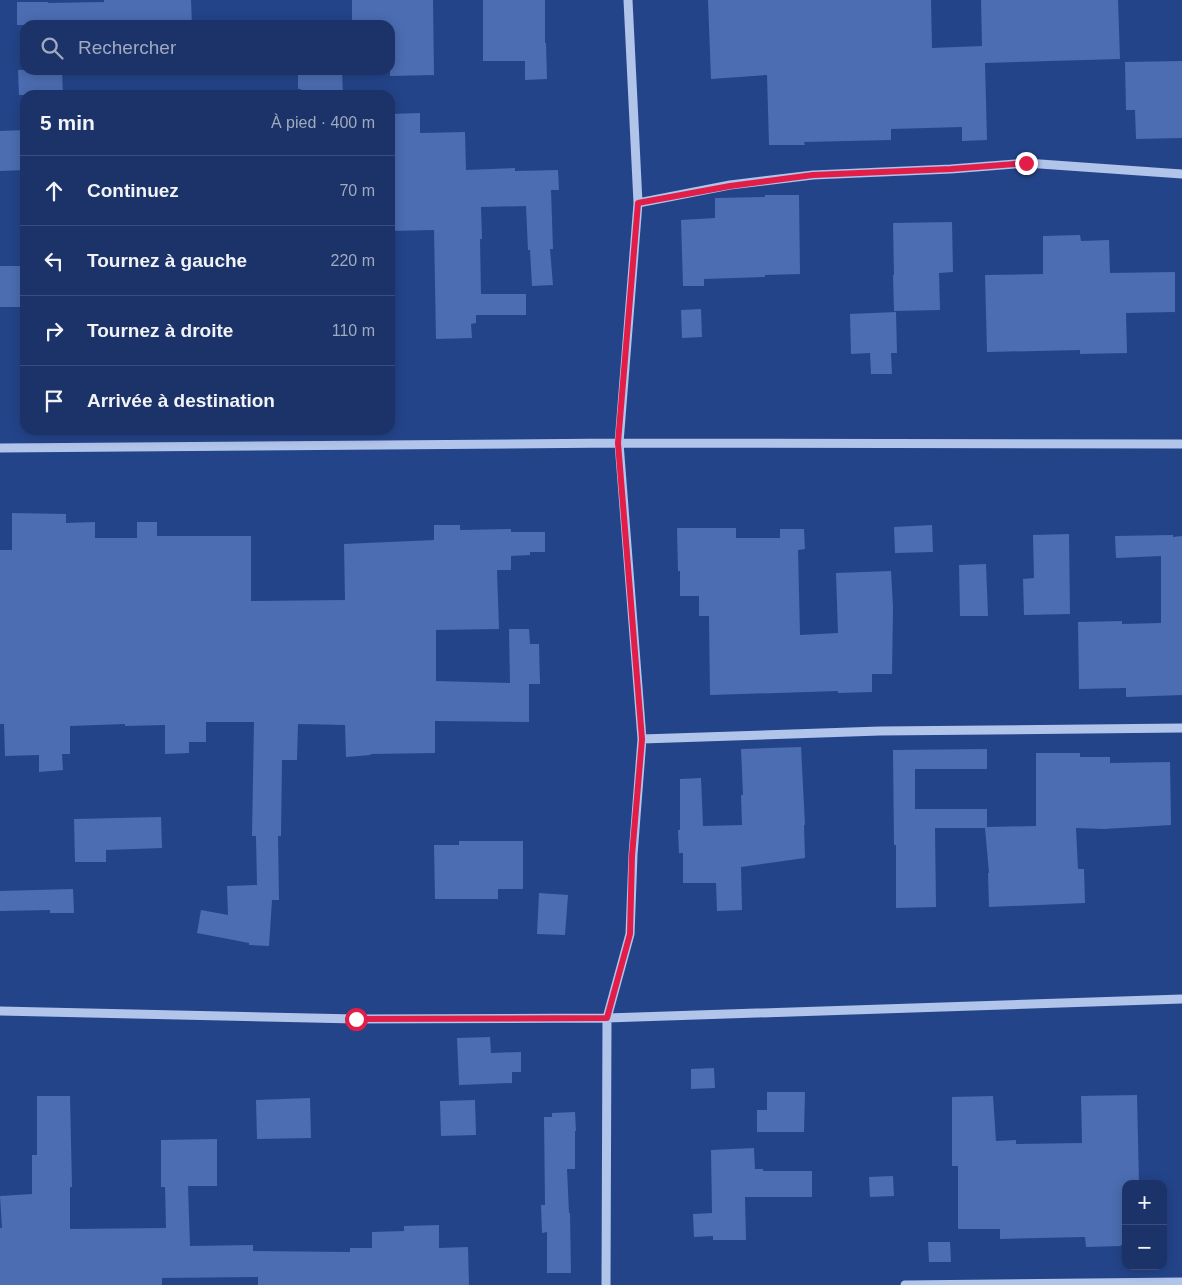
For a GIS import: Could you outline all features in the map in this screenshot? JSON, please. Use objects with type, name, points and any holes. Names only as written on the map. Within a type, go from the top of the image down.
[{"type":"street","points":[[606,1285],[607,1018],[630,934],[632,856],[642,739],[618,443],[638,203],[628,0]]},
{"type":"street","points":[[638,203],[730,186],[813,175],[951,169],[1026,163],[1182,174]]},
{"type":"street","points":[[0,448],[618,443],[1182,444]]},
{"type":"street","points":[[642,739],[880,730],[1182,728]]},
{"type":"street","points":[[0,1010],[356,1019],[607,1018],[1182,999]]},
{"type":"street","points":[[905,1285],[1182,1282]]},
{"type":"building","points":[[104,0],[191,0],[192,20],[20,20],[20,25],[17,25],[17,2],[104,2]]},
{"type":"building","points":[[352,0],[433,0],[434,75],[390,76],[395,75],[395,20],[352,20]]},
{"type":"building","points":[[483,0],[545,0],[547,79],[525,80],[525,61],[483,61]]},
{"type":"building","points":[[708,0],[931,0],[932,48],[982,46],[981,0],[1118,0],[1120,59],[985,63],[987,140],[962,141],[962,127],[891,129],[891,140],[804,142],[805,145],[769,145],[767,75],[711,79]]},
{"type":"building","points":[[1182,61],[1182,138],[1136,139],[1135,110],[1126,110],[1125,62]]},
{"type":"building","points":[[18,70],[20,70],[20,75],[62,75],[63,90],[20,90],[19,95]]},
{"type":"building","points":[[298,75],[342,75],[343,90],[298,89]]},
{"type":"building","points":[[420,113],[420,133],[465,132],[466,170],[515,168],[515,171],[558,170],[559,190],[551,190],[553,249],[550,249],[553,285],[532,286],[526,206],[481,207],[481,294],[526,294],[526,315],[476,315],[476,323],[471,324],[472,338],[436,339],[434,230],[395,231],[395,114]]},
{"type":"building","points":[[20,130],[20,170],[0,171],[0,131]]},
{"type":"building","points":[[765,195],[799,195],[800,274],[704,279],[704,286],[683,286],[681,220],[715,218],[715,198],[765,197]]},
{"type":"building","points":[[952,222],[953,272],[939,273],[940,310],[894,311],[893,223]]},
{"type":"building","points":[[1080,235],[1081,241],[1109,240],[1110,273],[1175,272],[1175,312],[1126,313],[1127,353],[1080,354],[1080,350],[987,352],[985,275],[1043,274],[1043,236]]},
{"type":"building","points":[[0,266],[20,266],[20,307],[0,307]]},
{"type":"building","points":[[701,309],[702,337],[682,338],[681,310]]},
{"type":"building","points":[[896,312],[897,353],[891,353],[892,374],[871,374],[870,353],[851,354],[850,314]]},
{"type":"building","points":[[12,513],[66,514],[66,523],[95,522],[95,538],[137,538],[137,522],[157,522],[157,536],[251,536],[251,601],[345,600],[344,544],[434,540],[434,525],[460,525],[460,530],[511,529],[511,532],[545,532],[545,552],[530,552],[530,555],[511,556],[511,570],[497,570],[499,629],[436,630],[436,681],[510,683],[509,629],[529,629],[530,644],[539,644],[540,684],[529,684],[529,722],[435,721],[435,753],[370,754],[346,757],[345,725],[298,724],[297,760],[282,760],[281,836],[278,836],[279,900],[272,900],[269,946],[249,945],[249,943],[197,933],[201,910],[228,915],[227,886],[257,885],[256,836],[252,836],[254,722],[206,722],[206,742],[189,742],[189,753],[165,754],[165,725],[125,726],[125,724],[70,726],[70,754],[62,754],[63,770],[39,772],[39,755],[5,756],[4,724],[0,724],[0,550],[12,550]]},
{"type":"building","points":[[932,525],[933,552],[895,553],[894,527]]},
{"type":"building","points":[[677,528],[736,528],[736,538],[780,538],[780,529],[804,529],[805,549],[798,550],[800,635],[838,633],[836,573],[891,571],[893,607],[892,674],[872,674],[872,692],[838,693],[838,691],[710,695],[709,616],[699,616],[699,596],[680,596]]},
{"type":"building","points":[[1069,534],[1070,614],[1024,615],[1023,579],[1034,578],[1033,535]]},
{"type":"building","points":[[1173,535],[1173,537],[1182,536],[1182,695],[1126,697],[1126,688],[1079,689],[1078,622],[1122,621],[1122,624],[1161,623],[1161,556],[1116,558],[1115,536]]},
{"type":"building","points":[[986,564],[988,616],[960,616],[959,565]]},
{"type":"building","points":[[801,747],[805,858],[741,867],[742,910],[717,911],[716,883],[683,883],[683,853],[679,853],[678,830],[680,830],[680,779],[701,778],[703,826],[742,825],[741,749]]},
{"type":"building","points":[[987,749],[987,769],[915,769],[915,809],[987,809],[987,827],[1036,826],[1036,753],[1080,753],[1080,757],[1110,757],[1110,763],[1170,762],[1171,825],[1104,829],[1076,828],[1078,869],[1084,869],[1085,903],[989,907],[989,873],[985,828],[935,828],[936,907],[896,908],[893,750]]},
{"type":"building","points":[[161,817],[162,848],[106,850],[106,862],[75,862],[74,819]]},
{"type":"building","points":[[459,841],[523,841],[523,889],[498,889],[498,899],[435,899],[434,845],[459,845]]},
{"type":"building","points":[[73,889],[74,913],[50,913],[50,910],[0,911],[0,891]]},
{"type":"building","points":[[539,893],[568,895],[565,935],[537,934]]},
{"type":"building","points":[[490,1037],[491,1053],[521,1052],[521,1072],[512,1072],[512,1083],[459,1085],[457,1038]]},
{"type":"building","points":[[714,1068],[715,1088],[691,1089],[691,1069]]},
{"type":"building","points":[[767,1092],[805,1092],[804,1132],[757,1132],[757,1110],[767,1110]]},
{"type":"building","points":[[1137,1095],[1139,1180],[1122,1180],[1121,1246],[1086,1247],[1085,1237],[1000,1239],[1000,1229],[958,1229],[958,1166],[952,1166],[952,1097],[993,1096],[996,1141],[1016,1140],[1016,1144],[1082,1143],[1081,1096]]},
{"type":"building","points":[[37,1096],[70,1096],[72,1187],[70,1187],[70,1229],[166,1228],[165,1187],[161,1187],[161,1140],[217,1139],[217,1186],[188,1186],[190,1246],[253,1245],[253,1251],[350,1252],[350,1248],[372,1248],[372,1232],[404,1231],[404,1226],[439,1225],[439,1248],[468,1247],[469,1285],[258,1285],[258,1277],[162,1278],[162,1285],[0,1285],[0,1228],[2,1228],[0,1196],[32,1194],[32,1155],[37,1155]]},
{"type":"building","points":[[310,1098],[311,1138],[257,1139],[256,1100]]},
{"type":"building","points":[[475,1100],[476,1135],[441,1136],[440,1101]]},
{"type":"building","points":[[575,1112],[575,1169],[567,1169],[571,1273],[547,1273],[547,1232],[542,1233],[541,1205],[545,1205],[544,1117],[552,1117],[552,1113]]},
{"type":"building","points":[[754,1148],[755,1169],[763,1169],[763,1171],[812,1171],[812,1197],[745,1197],[746,1240],[713,1240],[713,1236],[694,1237],[693,1214],[712,1213],[711,1150]]},
{"type":"building","points":[[893,1176],[894,1196],[870,1197],[869,1177]]},
{"type":"building","points":[[928,1242],[950,1242],[951,1262],[929,1262]]},
{"type":"route","points":[[356,1019],[607,1018],[630,934],[632,856],[642,739],[618,443],[638,203],[730,186],[813,175],[951,169],[1026,163]]}]
